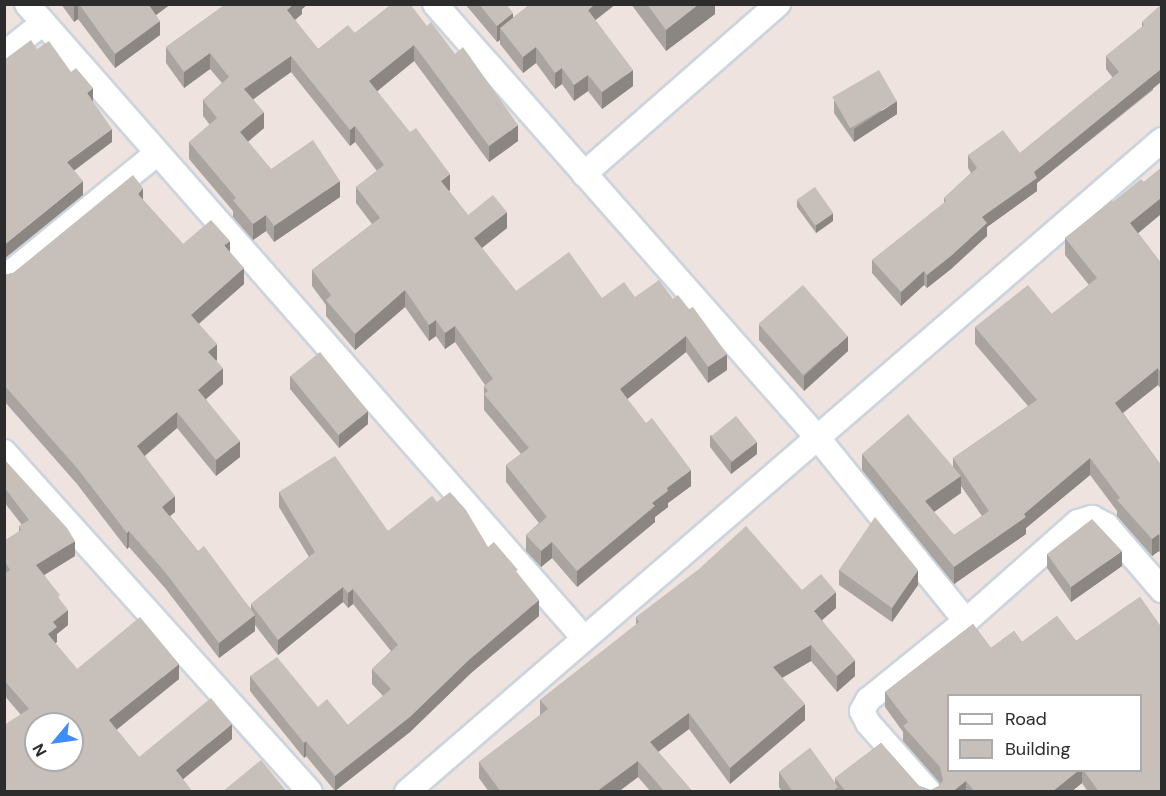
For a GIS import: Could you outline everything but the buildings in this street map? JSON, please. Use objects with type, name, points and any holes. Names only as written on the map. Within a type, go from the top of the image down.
[{"type":"street","points":[[27,4],[584,639]]},
{"type":"street","points":[[435,4],[817,437],[966,621]]},
{"type":"street","points":[[584,174],[778,4]]},
{"type":"street","points":[[4,54],[43,23]]},
{"type":"street","points":[[420,788],[584,639],[1161,140]]},
{"type":"street","points":[[4,278],[157,153]]},
{"type":"street","points":[[4,452],[310,792]]},
{"type":"street","points":[[929,792],[868,723],[862,711],[868,700],[966,621],[1078,522],[1092,518],[1107,525],[1161,590]]}]
